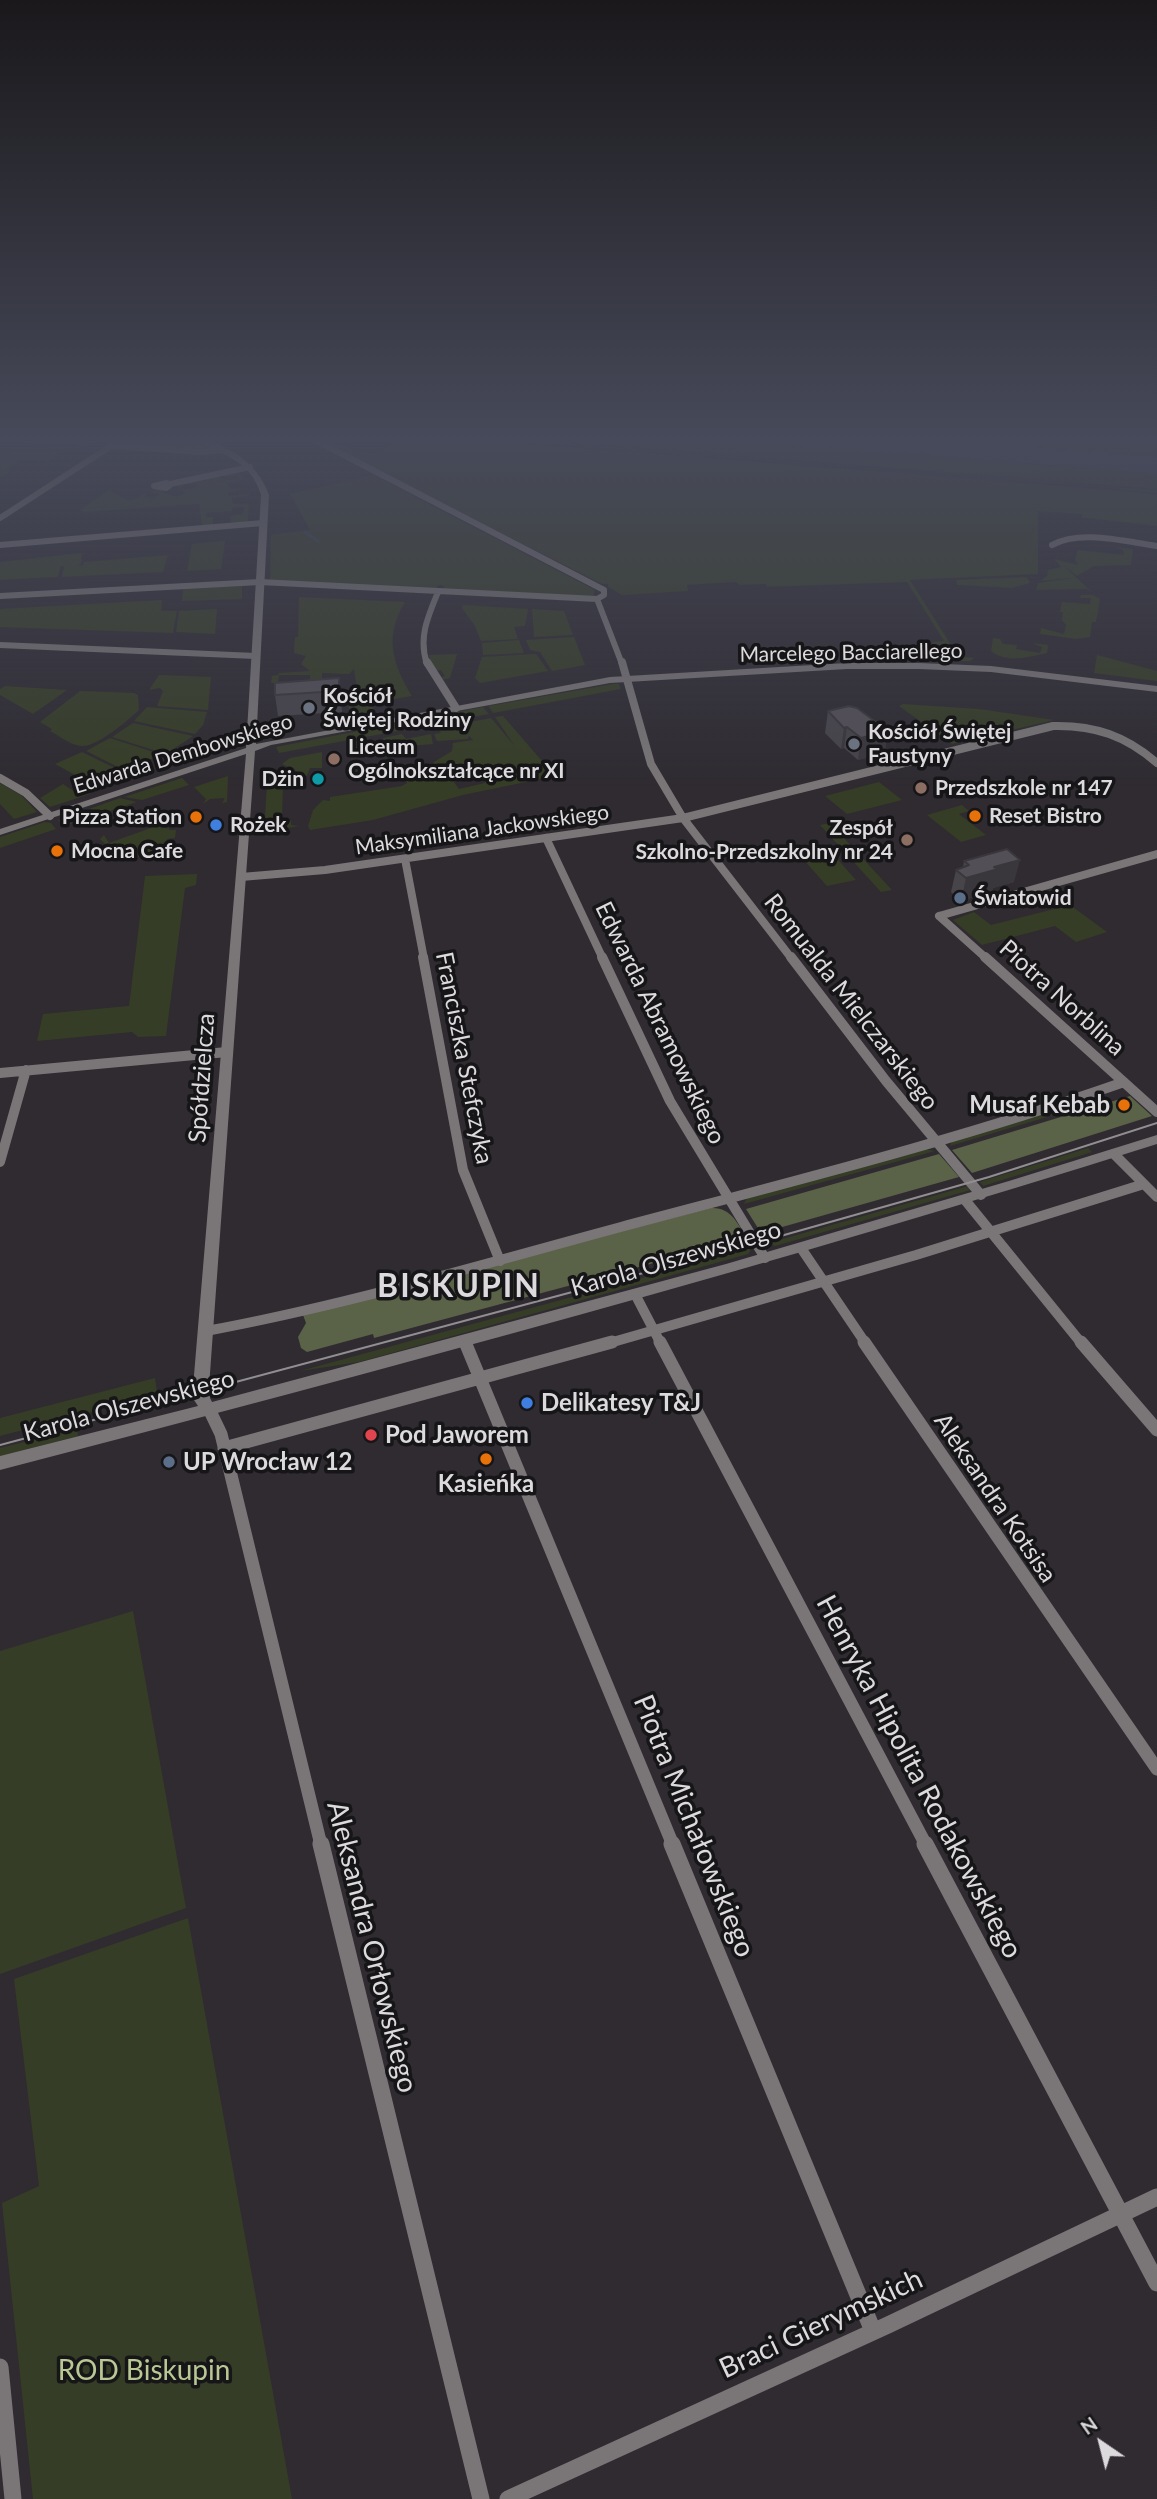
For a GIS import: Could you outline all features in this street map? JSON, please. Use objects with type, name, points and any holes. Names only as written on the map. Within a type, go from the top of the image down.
[{"type":"street","name":"Spółdzielcza","points":[[209,1409],[201,1393],[241,877],[261,554]]},
{"type":"street","name":"Romualda Mielczarskiego","points":[[533,554],[604,590],[604,595],[597,599],[628,679],[651,764],[683,818],[884,1078],[981,1195]]},
{"type":"street","points":[[0,596],[260,582],[597,599]]},
{"type":"street","points":[[438,592],[424,624],[422,650],[428,668],[456,708]]},
{"type":"street","points":[[0,645],[256,656]]},
{"type":"street","name":"Marcelego Bacciarellego","points":[[628,679],[847,666],[911,666],[991,669],[1157,690]]},
{"type":"street","name":"Edwarda Dembowskiego","points":[[0,832],[272,742],[628,679]]},
{"type":"street","name":"Maksymiliana Jackowskiego","points":[[241,877],[325,870],[683,818],[1023,732],[1064,726],[1094,729],[1131,740],[1157,763]]},
{"type":"street","points":[[0,778],[26,793],[50,816]]},
{"type":"street","name":"Edwarda Abramowskiego","points":[[546,838],[670,1101],[765,1258]]},
{"type":"street","name":"Piotra Norblina","points":[[1157,854],[939,916],[1157,1112]]},
{"type":"street","name":"Franciszka Stefczyka","points":[[405,859],[463,1170],[500,1261]]},
{"type":"street","points":[[0,1073],[227,1052]]},
{"type":"street","points":[[0,1162],[26,1070]]},
{"type":"street","name":"Karola Olszewskiego","points":[[206,1331],[262,1321],[500,1261],[936,1141],[1124,1083]]},
{"type":"street","name":"Karola Olszewskiego","points":[[0,1463],[801,1248],[965,1200],[1157,1139]]},
{"type":"street","points":[[1114,1154],[1157,1197]]},
{"type":"street","points":[[224,1448],[654,1330],[990,1233],[1144,1184]]},
{"type":"street","points":[[965,1200],[1157,1430]]},
{"type":"street","name":"Aleksandra Kotsisa","points":[[801,1248],[1045,1610],[1157,1769]]},
{"type":"street","name":"Henryka Hipolita Rodakowskiego","points":[[635,1294],[1157,2283]]},
{"type":"street","name":"Piotra Michałowskiego","points":[[466,1340],[873,2331]]},
{"type":"street","name":"Aleksandra Orłowskiego","points":[[209,1409],[220,1430],[481,2499]]},
{"type":"street","name":"Braci Gierymskich","points":[[508,2499],[1157,2197]]},
{"type":"street","points":[[0,2367],[13,2499]]},
{"type":"green space","points":[[82,554],[81,564],[77,566],[83,565],[84,562],[168,555],[163,572],[62,577],[64,566],[61,566],[58,577],[0,580],[0,562]]},
{"type":"green space","points":[[190,554],[223,554],[221,569],[187,571]]},
{"type":"green space","points":[[271,554],[525,554],[595,590],[593,597],[442,590],[444,586],[439,585],[435,590],[270,580]]},
{"type":"green space","points":[[542,554],[1038,554],[1038,574],[910,580],[958,656],[974,658],[970,661],[942,661],[941,656],[953,655],[947,645],[934,645],[932,642],[944,641],[907,582],[768,587],[765,584],[739,585],[736,582],[687,585],[688,591],[622,595],[608,587],[608,584],[602,584]]},
{"type":"green space","points":[[1077,554],[1132,554],[1131,565],[1094,566],[1077,576],[1063,565],[1092,592],[1087,589],[1036,590],[1038,583],[1072,578],[1040,581],[1047,576],[1048,570],[1061,567],[1054,559],[1078,565],[1075,559]]},
{"type":"green space","points":[[1027,577],[1030,583],[1012,588],[957,585],[956,580]]},
{"type":"green space","points":[[242,586],[242,599],[182,601],[183,589]]},
{"type":"green space","points":[[1081,595],[1093,595],[1100,599],[1090,637],[1076,639],[1040,634],[1041,628],[1064,634],[1066,625],[1062,620],[1063,612],[1060,612],[1062,602],[1090,604],[1091,598],[1080,598]]},
{"type":"green space","points":[[299,597],[405,602],[394,627],[393,650],[395,661],[412,696],[370,703],[378,715],[349,716],[349,699],[357,689],[354,669],[349,674],[322,673],[322,689],[310,681],[310,675],[279,675],[278,683],[271,683],[272,676],[279,673],[310,671],[301,664],[306,656],[294,653],[295,637],[298,637]]},
{"type":"green space","points":[[162,600],[161,611],[177,611],[173,633],[0,627],[0,609]]},
{"type":"green space","points":[[463,605],[528,609],[525,626],[514,627],[518,639],[481,641],[475,626],[462,608]]},
{"type":"green space","points":[[217,609],[215,634],[176,632],[179,611]]},
{"type":"green space","points":[[532,609],[564,611],[573,635],[534,637]]},
{"type":"green space","points":[[574,637],[585,665],[552,671],[540,652],[530,650],[526,640]]},
{"type":"green space","points":[[993,638],[1000,639],[1003,644],[1017,645],[1016,649],[1040,653],[1042,647],[1032,643],[1048,645],[1047,653],[1018,658],[1004,657],[991,651]]},
{"type":"green space","points":[[519,640],[524,653],[483,655],[482,643]]},
{"type":"green space","points":[[457,654],[450,678],[442,680],[440,678],[445,676],[441,670],[434,671],[429,655]]},
{"type":"green space","points":[[536,654],[548,671],[480,683],[475,678],[482,657]]},
{"type":"green space","points":[[1097,655],[1157,671],[1157,681],[1094,673]]},
{"type":"green space","points":[[159,675],[211,677],[208,710],[157,706],[163,691],[160,688],[149,690]]},
{"type":"green space","points":[[619,684],[621,689],[493,713],[488,706]]},
{"type":"green space","points":[[5,686],[67,690],[33,714],[0,695],[0,689]]},
{"type":"green space","points":[[80,691],[134,693],[138,695],[139,710],[95,743],[77,745],[50,731],[52,729],[40,722]]},
{"type":"green space","points":[[903,704],[979,709],[1054,720],[952,744],[899,706]]},
{"type":"green space","points":[[147,707],[207,712],[203,725],[195,734],[134,721]]},
{"type":"green space","points":[[483,707],[489,714],[279,753],[276,747]]},
{"type":"green space","points":[[503,716],[555,776],[463,795],[373,820],[310,830],[308,826],[313,810],[323,800],[330,801],[330,797],[402,786],[407,783],[407,778],[418,773],[455,780],[453,781],[459,789],[485,783],[479,775],[456,779],[421,770],[452,751],[453,743],[473,740],[469,736],[468,739],[437,741],[434,734],[441,733],[438,728],[491,718],[514,745],[495,717]]},
{"type":"green space","points":[[133,723],[193,736],[166,754],[112,737]]},
{"type":"green space","points":[[402,734],[406,739],[431,734],[433,744],[348,751],[347,748],[386,745],[383,738]]},
{"type":"green space","points":[[110,738],[163,755],[122,769],[86,751]]},
{"type":"green space","points":[[82,752],[119,770],[86,781],[55,764]]},
{"type":"green space","points":[[322,752],[322,768],[310,768],[307,776],[282,764],[290,758]]},
{"type":"green space","points":[[228,776],[227,802],[222,803],[225,798],[210,799],[203,804],[206,799],[194,787]]},
{"type":"green space","points":[[182,778],[189,785],[142,800],[124,797]]},
{"type":"green space","points":[[879,782],[902,800],[847,814],[825,796]]},
{"type":"green space","points":[[0,783],[22,796],[37,812],[14,819],[0,804]]},
{"type":"green space","points":[[283,783],[282,821],[291,821],[291,825],[299,826],[264,832],[267,784]]},
{"type":"green space","points":[[63,784],[78,794],[87,791],[90,794],[50,807],[40,798]]},
{"type":"green space","points":[[120,798],[137,802],[64,826],[58,820]]},
{"type":"green space","points":[[962,805],[969,811],[959,814],[986,835],[961,842],[927,815]]},
{"type":"green space","points":[[45,822],[51,823],[56,829],[0,848],[0,837]]},
{"type":"green space","points":[[830,823],[892,890],[881,892],[820,825]]},
{"type":"green space","points":[[159,825],[176,830],[175,838],[167,839],[165,847],[173,848],[172,851],[163,853],[164,858],[171,858],[170,861],[151,860],[112,851],[100,839],[104,835],[109,843]]},
{"type":"green space","points":[[831,852],[856,880],[827,886],[802,858]]},
{"type":"green space","points":[[197,874],[196,885],[185,888],[166,1036],[138,1037],[132,1032],[37,1041],[43,1014],[129,1006],[145,876]]},
{"type":"green space","points":[[1070,905],[1107,932],[1076,942],[1055,926],[982,945],[953,920],[974,912],[991,925]]},
{"type":"green space","points":[[1130,1096],[1152,1116],[972,1173],[952,1150]]},
{"type":"green space","points":[[1078,1103],[1084,1106],[950,1146],[952,1141]]},
{"type":"green space","points":[[1088,1148],[1092,1152],[983,1186],[980,1182]]},
{"type":"green space","points":[[924,1149],[935,1151],[744,1204],[747,1198]]},
{"type":"green space","points":[[939,1154],[959,1177],[761,1233],[746,1209]]},
{"type":"green space","points":[[968,1186],[970,1190],[775,1246],[769,1243]]},
{"type":"green space","points":[[711,1208],[729,1213],[747,1238],[374,1338],[373,1334],[307,1352],[301,1348],[298,1337],[306,1323],[303,1315]]},
{"type":"green space","points":[[752,1248],[748,1254],[359,1362],[300,1371]]},
{"type":"green space","points":[[155,1378],[157,1392],[176,1390],[0,1436],[0,1418]]},
{"type":"green space","points":[[77,1429],[78,1436],[0,1456],[0,1448]]},
{"type":"green space","points":[[133,1611],[186,1908],[0,1974],[0,1651]]},
{"type":"green space","name":"ROD Biskupin","points":[[188,1918],[292,2499],[33,2499],[2,2203],[39,2186],[14,1979]]},
{"type":"building","points":[[339,678],[339,691],[275,695],[275,683]]},
{"type":"building","points":[[849,706],[857,708],[888,731],[861,738],[847,727],[844,728],[828,711]]},
{"type":"building","points":[[1007,849],[1020,860],[966,878],[956,870],[969,865],[964,861]]},
{"type":"tram line","points":[[0,1445],[763,1241],[989,1177],[1157,1123]]},
{"type":"place","name":"Kościół Świętej Rodziny","points":[[309,708]]},
{"type":"place","name":"Kościół Świętej Faustyny","points":[[854,744]]},
{"type":"place","name":"Liceum Ogólnokształcące nr XI","points":[[334,759]]},
{"type":"place","name":"Dżin","points":[[318,779]]},
{"type":"place","name":"Przedszkole nr 147","points":[[921,788]]},
{"type":"place","name":"Reset Bistro","points":[[975,816]]},
{"type":"place","name":"Pizza Station","points":[[196,817]]},
{"type":"place","name":"Rożek","points":[[216,825]]},
{"type":"place","name":"Zespół Szkolno-Przedszkolny nr 24","points":[[907,840]]},
{"type":"place","name":"Mocna Cafe","points":[[57,851]]},
{"type":"place","name":"Światowid","points":[[960,898]]},
{"type":"place","name":"Musaf Kebab","points":[[1124,1105]]},
{"type":"place","name":"Delikatesy T&J","points":[[527,1403]]},
{"type":"place","name":"Pod Jaworem","points":[[371,1435]]},
{"type":"place","name":"Kasieńka","points":[[486,1459]]},
{"type":"place","name":"UP Wrocław 12","points":[[169,1462]]},
{"type":"district","name":"BISKUPIN","points":[[459,1287]]}]
